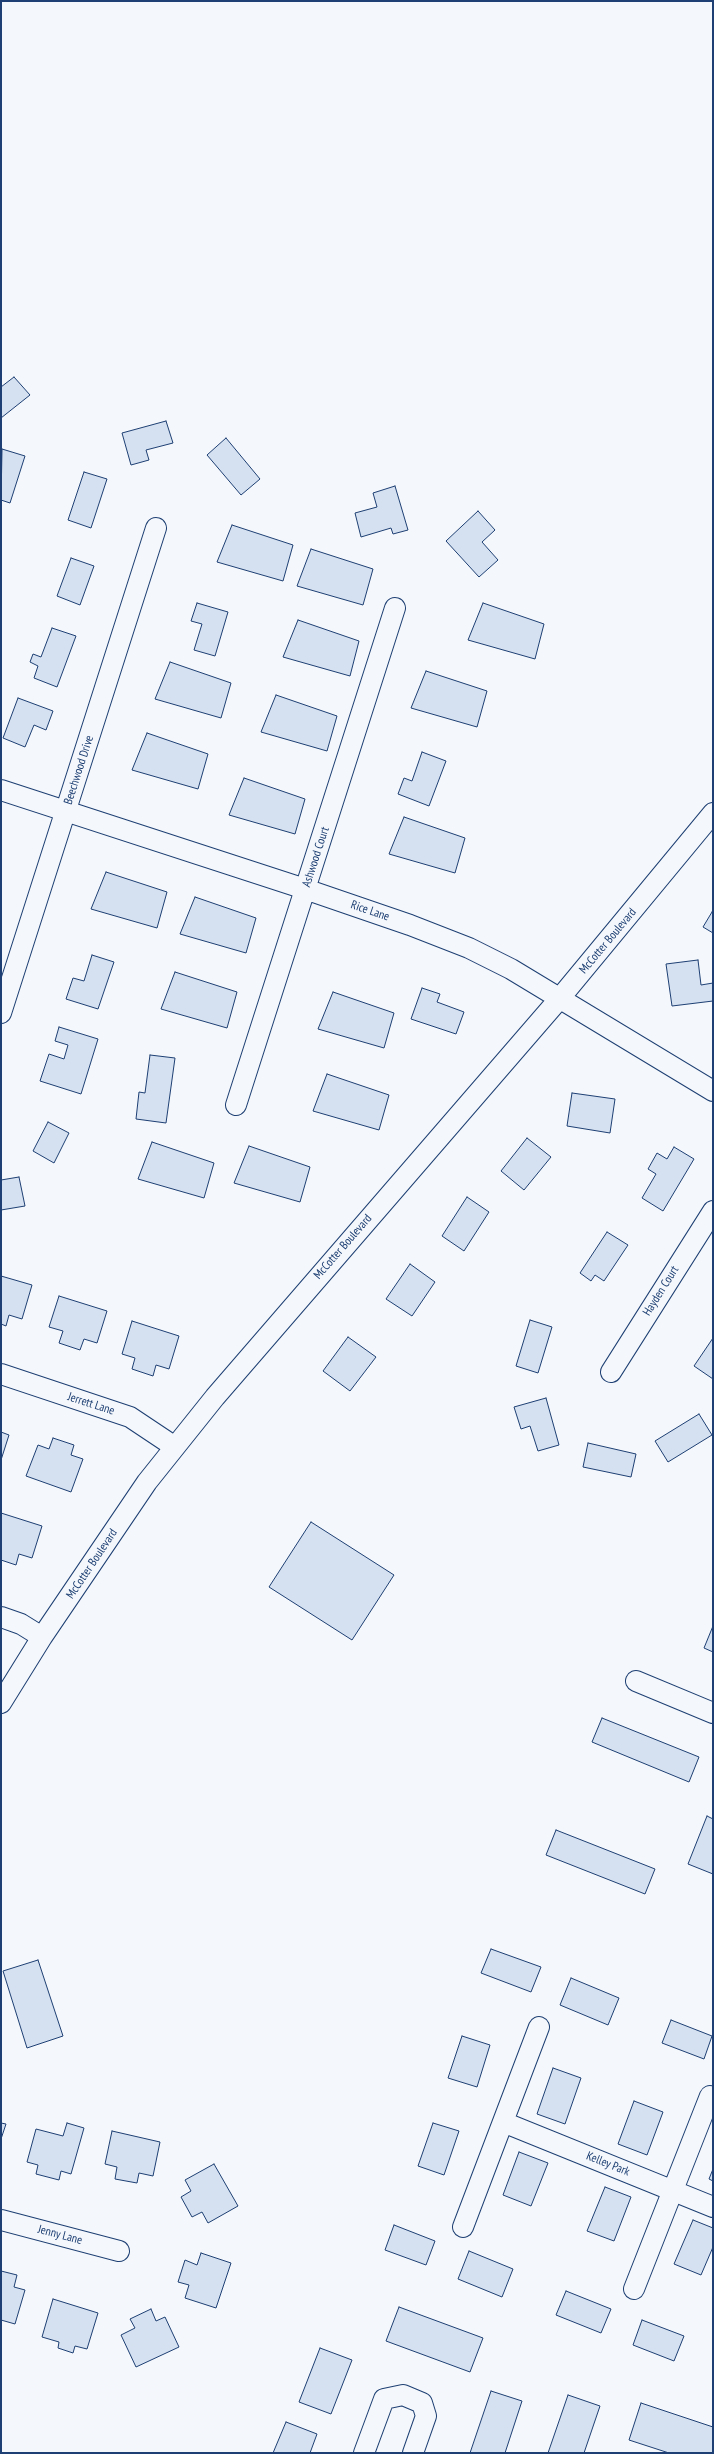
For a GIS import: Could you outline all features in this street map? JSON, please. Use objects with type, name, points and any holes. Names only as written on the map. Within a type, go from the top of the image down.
[{"type":"street","name":"Beechwood Drive","points":[[1,1013],[156,528]]},
{"type":"street","name":"Ashwood Court","points":[[236,1105],[395,608]]},
{"type":"street","name":"Rice Lane","points":[[1,790],[305,889],[410,925],[476,952],[512,969],[713,1091]]},
{"type":"street","name":"McCotter Boulevard","points":[[1,1703],[42,1637],[148,1482],[175,1447],[318,1275],[560,998],[713,813]]},
{"type":"street","name":"Hayden Court","points":[[611,1372],[713,1211]]},
{"type":"street","name":"Jerrett Lane","points":[[1,1374],[130,1417],[175,1447]]},
{"type":"street","points":[[1,1617],[20,1624],[42,1637]]},
{"type":"street","points":[[636,1681],[713,1713]]},
{"type":"street","points":[[463,2227],[539,2027]]},
{"type":"street","points":[[634,2289],[710,2096]]},
{"type":"street","name":"Kelley Park","points":[[503,2122],[713,2207]]},
{"type":"street","name":"Jenny Lane","points":[[1,2220],[119,2251]]},
{"type":"street","points":[[364,2453],[384,2399],[403,2395],[422,2403],[426,2416],[413,2453]]},
{"type":"building","points":[[14,377],[30,395],[1,418],[1,387]]},
{"type":"building","points":[[166,421],[173,443],[146,450],[149,460],[131,465],[122,433]]},
{"type":"building","points":[[226,438],[260,479],[241,495],[207,455]]},
{"type":"building","points":[[2,449],[25,456],[10,503],[1,500]]},
{"type":"building","points":[[84,472],[107,479],[91,528],[68,520]]},
{"type":"building","points":[[395,486],[408,530],[393,534],[391,528],[361,537],[355,513],[377,507],[373,493]]},
{"type":"building","points":[[478,511],[495,530],[482,542],[498,560],[479,577],[446,541]]},
{"type":"building","points":[[232,525],[293,545],[283,581],[217,562]]},
{"type":"building","points":[[311,549],[373,569],[363,605],[297,586]]},
{"type":"building","points":[[71,558],[94,566],[80,605],[57,596]]},
{"type":"building","points":[[197,603],[228,612],[215,656],[194,650],[202,624],[191,621]]},
{"type":"building","points":[[483,603],[544,624],[535,659],[468,640]]},
{"type":"building","points":[[298,620],[359,641],[350,676],[283,657]]},
{"type":"building","points":[[52,628],[76,636],[57,687],[34,678],[38,666],[30,662],[33,654],[41,657]]},
{"type":"building","points":[[170,662],[231,683],[221,718],[155,699]]},
{"type":"building","points":[[426,671],[487,691],[477,727],[411,708]]},
{"type":"building","points":[[276,695],[337,716],[327,751],[261,732]]},
{"type":"building","points":[[18,698],[53,711],[46,730],[34,725],[25,747],[3,738]]},
{"type":"building","points":[[147,733],[208,754],[198,789],[132,770]]},
{"type":"building","points":[[422,752],[446,761],[429,806],[398,794],[404,778],[412,781]]},
{"type":"building","points":[[244,778],[305,799],[295,834],[229,815]]},
{"type":"building","points":[[404,817],[465,838],[455,873],[389,854]]},
{"type":"building","points":[[106,872],[167,892],[157,928],[91,909]]},
{"type":"building","points":[[195,897],[256,918],[246,953],[180,934]]},
{"type":"building","points":[[713,913],[713,933],[703,927]]},
{"type":"building","points":[[92,955],[114,962],[98,1009],[66,999],[73,978],[84,981]]},
{"type":"building","points":[[698,960],[701,985],[713,983],[713,1001],[672,1006],[666,964]]},
{"type":"building","points":[[175,972],[237,992],[227,1028],[161,1009]]},
{"type":"building","points":[[422,988],[440,994],[437,1002],[464,1012],[456,1034],[411,1019]]},
{"type":"building","points":[[333,992],[394,1013],[384,1048],[318,1029]]},
{"type":"building","points":[[59,1027],[98,1039],[81,1094],[40,1081],[49,1054],[64,1059],[68,1045],[55,1041]]},
{"type":"building","points":[[150,1055],[175,1058],[166,1123],[136,1119],[139,1092],[145,1093]]},
{"type":"building","points":[[327,1074],[389,1095],[379,1130],[313,1111]]},
{"type":"building","points":[[572,1093],[615,1099],[610,1133],[567,1126]]},
{"type":"building","points":[[48,1122],[69,1133],[54,1163],[33,1151]]},
{"type":"building","points":[[527,1138],[551,1157],[524,1190],[501,1171]]},
{"type":"building","points":[[152,1142],[214,1163],[204,1198],[138,1179]]},
{"type":"building","points":[[249,1146],[310,1167],[300,1202],[234,1183]]},
{"type":"building","points":[[674,1147],[694,1159],[663,1211],[642,1198],[656,1174],[648,1169],[657,1153],[667,1159]]},
{"type":"building","points":[[19,1177],[25,1206],[1,1210],[1,1180]]},
{"type":"building","points":[[467,1197],[489,1212],[464,1251],[442,1236]]},
{"type":"building","points":[[607,1232],[628,1245],[604,1281],[595,1275],[591,1281],[580,1273]]},
{"type":"building","points":[[410,1264],[435,1282],[412,1316],[386,1299]]},
{"type":"building","points":[[1,1276],[32,1285],[22,1319],[9,1315],[6,1326],[1,1324]]},
{"type":"building","points":[[59,1296],[107,1311],[97,1343],[84,1339],[80,1350],[59,1343],[63,1331],[49,1327]]},
{"type":"building","points":[[530,1320],[552,1327],[538,1373],[516,1366]]},
{"type":"building","points":[[132,1321],[179,1336],[169,1369],[156,1365],[153,1376],[132,1369],[135,1358],[122,1354]]},
{"type":"building","points":[[348,1337],[376,1357],[350,1391],[323,1371]]},
{"type":"building","points":[[713,1338],[713,1379],[694,1366]]},
{"type":"building","points":[[546,1398],[559,1445],[538,1451],[530,1426],[521,1429],[514,1407]]},
{"type":"building","points":[[699,1414],[712,1435],[668,1462],[655,1441]]},
{"type":"building","points":[[1,1432],[9,1435],[1,1460]]},
{"type":"building","points":[[53,1438],[74,1445],[71,1455],[83,1459],[71,1492],[26,1476],[38,1445],[49,1449]]},
{"type":"building","points":[[588,1443],[636,1454],[631,1477],[583,1467]]},
{"type":"building","points":[[1,1513],[42,1526],[32,1558],[19,1554],[16,1565],[1,1560]]},
{"type":"building","points":[[311,1522],[394,1575],[352,1640],[269,1587]]},
{"type":"building","points":[[713,1626],[713,1652],[704,1648]]},
{"type":"building","points":[[602,1718],[699,1757],[689,1782],[592,1742]]},
{"type":"building","points":[[707,1816],[713,1819],[713,1874],[688,1864]]},
{"type":"building","points":[[556,1830],[655,1869],[645,1894],[546,1855]]},
{"type":"building","points":[[491,1949],[541,1967],[531,1992],[481,1973]]},
{"type":"building","points":[[38,1960],[63,2036],[27,2048],[3,1971]]},
{"type":"building","points":[[571,1978],[619,1998],[608,2025],[560,2005]]},
{"type":"building","points":[[671,2020],[712,2036],[704,2059],[662,2043]]},
{"type":"building","points":[[462,2036],[490,2045],[477,2087],[448,2078]]},
{"type":"building","points":[[553,2068],[581,2078],[565,2124],[537,2114]]},
{"type":"building","points":[[634,2101],[663,2112],[647,2155],[618,2144]]},
{"type":"building","points":[[1,2123],[6,2124],[1,2139]]},
{"type":"building","points":[[67,2123],[84,2128],[71,2174],[61,2171],[59,2180],[36,2174],[38,2165],[27,2162],[36,2129],[63,2136]]},
{"type":"building","points":[[433,2123],[459,2131],[444,2175],[418,2166]]},
{"type":"building","points":[[112,2131],[160,2142],[153,2176],[139,2173],[137,2183],[115,2179],[117,2167],[105,2164]]},
{"type":"building","points":[[519,2152],[548,2163],[531,2206],[503,2195]]},
{"type":"building","points":[[214,2164],[238,2206],[208,2223],[202,2212],[192,2217],[181,2197],[191,2191],[185,2180]]},
{"type":"building","points":[[713,2169],[713,2181],[709,2179]]},
{"type":"building","points":[[605,2187],[631,2197],[614,2241],[587,2231]]},
{"type":"building","points":[[693,2220],[713,2228],[713,2247],[701,2275],[674,2264]]},
{"type":"building","points":[[394,2225],[435,2241],[426,2265],[385,2250]]},
{"type":"building","points":[[469,2251],[513,2269],[502,2297],[458,2279]]},
{"type":"building","points":[[201,2253],[231,2263],[216,2308],[185,2298],[189,2285],[178,2282],[185,2260],[197,2265]]},
{"type":"building","points":[[1,2271],[17,2275],[14,2287],[25,2290],[15,2324],[1,2320]]},
{"type":"building","points":[[566,2291],[611,2309],[601,2333],[556,2315]]},
{"type":"building","points":[[53,2299],[98,2313],[87,2349],[75,2346],[73,2353],[58,2348],[59,2342],[42,2337]]},
{"type":"building","points":[[399,2307],[483,2338],[470,2372],[386,2341]]},
{"type":"building","points":[[151,2309],[156,2321],[165,2317],[179,2347],[136,2367],[121,2335],[135,2328],[130,2319]]},
{"type":"building","points":[[642,2320],[684,2336],[674,2361],[633,2345]]},
{"type":"building","points":[[320,2348],[352,2360],[331,2414],[299,2402]]},
{"type":"building","points":[[491,2391],[522,2401],[505,2453],[470,2453]]},
{"type":"building","points":[[568,2395],[600,2406],[584,2453],[548,2453]]},
{"type":"building","points":[[641,2403],[713,2427],[713,2453],[669,2453],[629,2440]]},
{"type":"building","points":[[286,2422],[317,2434],[310,2453],[273,2453]]}]
